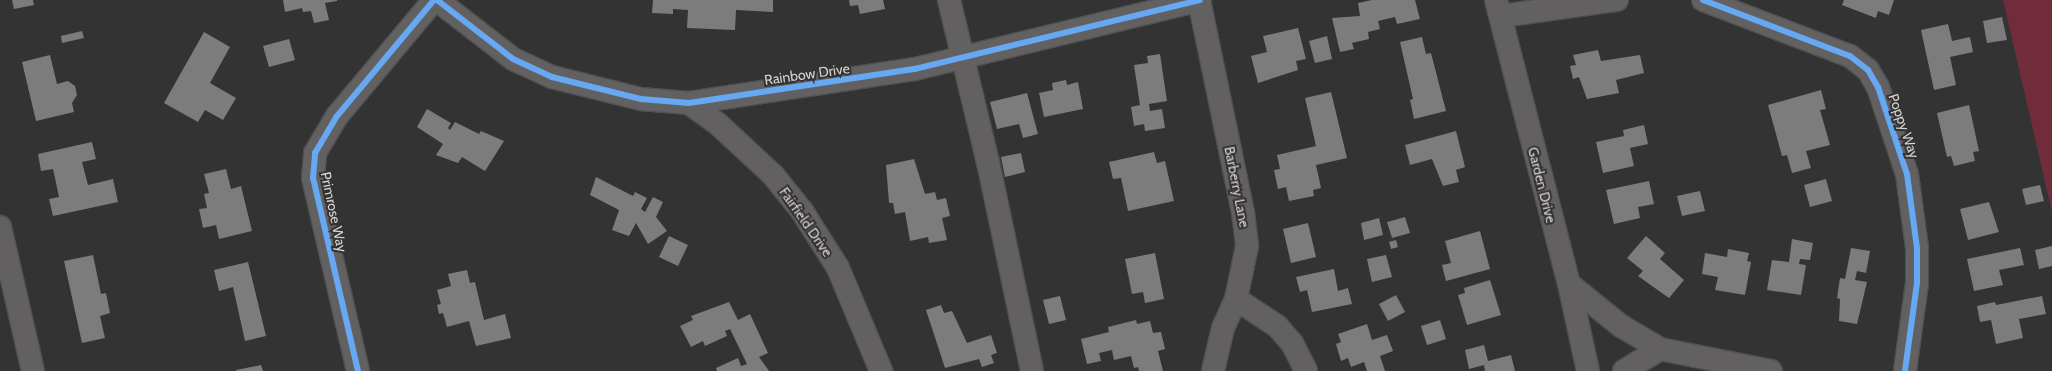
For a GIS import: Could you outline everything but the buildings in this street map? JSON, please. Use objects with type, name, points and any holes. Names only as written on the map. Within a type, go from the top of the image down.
[{"type":"street","name":"Primrose Way","points":[[358,371],[313,178],[315,153],[337,116],[434,0]]},
{"type":"street","name":"Rainbow Drive","points":[[437,0],[513,59],[552,77],[641,99],[689,103],[832,84],[962,58],[1199,0]]},
{"type":"street","points":[[949,0],[988,162],[1032,371]]},
{"type":"street","name":"Barberry Lane","points":[[1199,0],[1246,229],[1247,246],[1236,299],[1223,328],[1213,371]]},
{"type":"street","points":[[1498,8],[1617,0]]},
{"type":"street","name":"Poppy Way","points":[[1703,0],[1850,56],[1868,70],[1878,87],[1907,174],[1917,248],[1917,283],[1905,371]]},
{"type":"street","name":"Garden Drive","points":[[1498,8],[1569,284],[1588,371]]},
{"type":"street","name":"Fairfield Drive","points":[[689,103],[718,124],[773,175],[802,210],[838,268],[881,371]]},
{"type":"street","points":[[0,227],[3,253],[33,371]]},
{"type":"street","points":[[1569,284],[1621,326],[1660,349],[1771,371]]},
{"type":"street","points":[[1236,299],[1277,326],[1292,342],[1306,371]]},
{"type":"street","points":[[1624,371],[1660,349]]},
{"type":"shaded area","points":[[2003,0],[2052,0],[2052,212]]},
{"type":"cycle path","points":[[358,371],[313,178],[315,153],[337,116],[434,0]]},
{"type":"cycle path","points":[[437,0],[513,59],[552,77],[641,99],[689,103],[915,69],[1200,0]]},
{"type":"cycle path","points":[[1703,0],[1850,56],[1868,70],[1878,87],[1907,174],[1917,248],[1917,283],[1905,371]]}]
